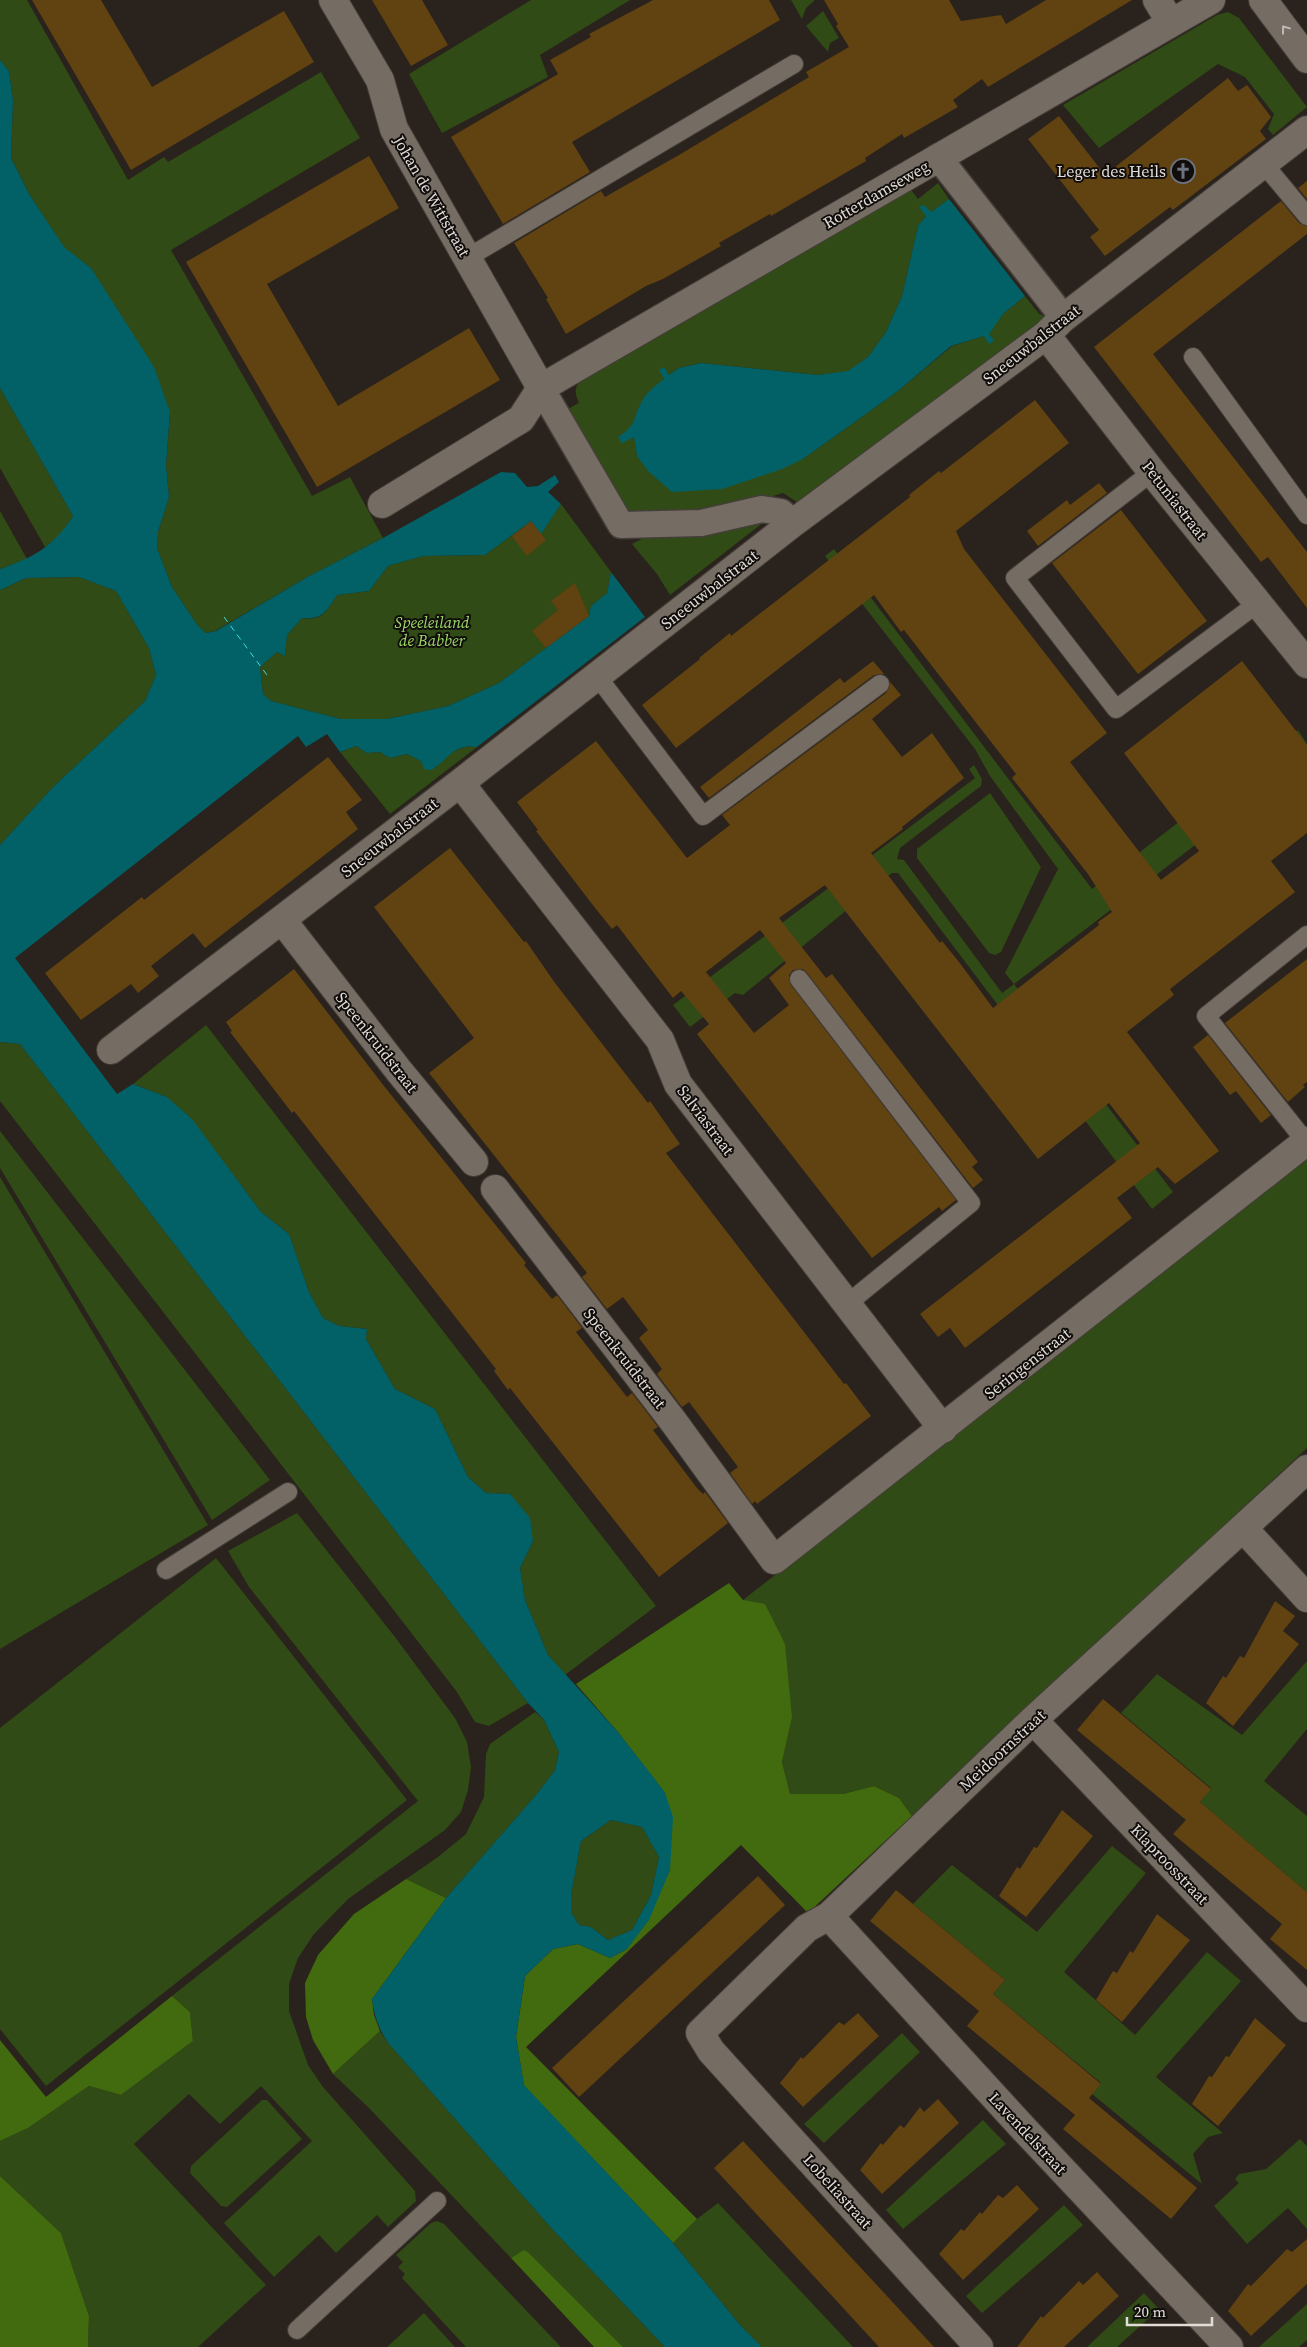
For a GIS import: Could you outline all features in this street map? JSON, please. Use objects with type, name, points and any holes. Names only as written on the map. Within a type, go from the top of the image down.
[{"type":"street","name":"Johan de Wittstraat","points":[[333,0],[380,80],[394,129],[621,525],[701,523],[762,509],[781,512],[793,523]]},
{"type":"street","points":[[1157,0],[1171,23]]},
{"type":"street","name":"Rotterdamseweg","points":[[541,388],[1211,0]]},
{"type":"street","points":[[1263,0],[1307,59]]},
{"type":"street","name":"Sneeuwbalstraat","points":[[111,1050],[460,783],[793,523],[1054,327],[1307,130]]},
{"type":"street","points":[[938,157],[1056,308],[1054,327]]},
{"type":"street","name":"Petuniastraat","points":[[1054,327],[1152,472],[1307,664]]},
{"type":"street","points":[[382,504],[521,420],[541,388]]},
{"type":"street","name":"Salviastraat","points":[[460,783],[660,1040],[678,1084],[944,1429]]},
{"type":"street","name":"Speenkruidstraat","points":[[282,920],[399,1071],[474,1162]]},
{"type":"street","name":"Seringenstraat","points":[[752,1529],[774,1560],[944,1429],[1306,1142]]},
{"type":"street","name":"Speenkruidstraat","points":[[494,1189],[667,1414],[752,1529]]},
{"type":"street","name":"Meidoornstraat","points":[[700,2032],[808,1928],[829,1916],[1033,1720],[1244,1529],[1307,1469]]},
{"type":"street","points":[[1244,1529],[1307,1598]]},
{"type":"street","name":"Klaproosstraat","points":[[1033,1720],[1307,2008]]},
{"type":"street","name":"Lavendelstraat","points":[[829,1916],[1023,2128],[1229,2347]]},
{"type":"street","name":"Lobeliastraat","points":[[700,2032],[711,2051],[979,2347]]},
{"type":"lane","points":[[467,258],[794,64]]},
{"type":"lane","points":[[1263,163],[1307,216]]},
{"type":"lane","points":[[1193,357],[1307,515]]},
{"type":"lane","points":[[1152,472],[1016,578],[1116,708],[1258,603]]},
{"type":"lane","points":[[597,676],[703,816],[880,684]]},
{"type":"lane","points":[[1306,1142],[1206,1016],[1307,935]]},
{"type":"lane","points":[[799,979],[971,1203],[847,1304]]},
{"type":"lane","points":[[166,1570],[288,1492]]},
{"type":"lane","points":[[297,2330],[437,2201]]},
{"type":"green space","points":[[0,0],[27,0],[128,180],[164,157],[168,162],[321,72],[360,138],[171,250],[312,496],[350,477],[383,538],[309,576],[215,631],[206,633],[198,626],[172,587],[157,548],[158,532],[169,497],[166,465],[170,413],[91,268],[64,248],[29,194],[11,158],[13,100],[9,71],[0,60]]},
{"type":"green space","points":[[531,0],[630,0],[540,55],[548,77],[442,133],[409,74]]},
{"type":"green space","points":[[791,0],[815,0],[806,8],[802,19]]},
{"type":"green space","points":[[823,11],[839,38],[830,43],[828,52],[806,26]]},
{"type":"green space","points":[[1228,12],[1239,18],[1307,107],[1273,135],[1268,129],[1274,114],[1245,77],[1218,64],[1099,148],[1063,105],[1217,15]]},
{"type":"green space","points":[[938,183],[949,199],[926,216],[918,226],[902,296],[886,332],[868,357],[848,372],[818,375],[701,363],[679,368],[669,375],[660,370],[664,379],[640,405],[637,419],[629,430],[634,436],[637,456],[803,459],[898,391],[952,346],[984,336],[993,340],[988,334],[1003,314],[1025,296],[1040,315],[1045,318],[797,502],[783,493],[728,510],[631,513],[614,496],[566,410],[579,403],[576,388],[579,382],[586,376],[909,187],[918,199]]},
{"type":"green space","points":[[0,388],[73,516],[60,536],[45,547],[0,468]]},
{"type":"green space","name":"Speeleiland de Babber","points":[[561,504],[611,572],[607,593],[591,606],[589,616],[499,683],[448,706],[387,719],[341,719],[271,701],[263,694],[260,667],[277,652],[285,656],[287,635],[302,618],[315,618],[324,614],[337,595],[369,591],[388,566],[423,556],[485,555],[531,521],[541,533]]},
{"type":"green space","points":[[0,511],[27,559],[0,569]]},
{"type":"green space","points":[[764,522],[670,595],[657,574],[632,544],[653,533],[700,536]]},
{"type":"green space","points":[[834,549],[1092,889],[1298,730],[1307,744],[1307,759],[1014,984],[1005,973],[1058,869],[990,776],[975,749],[825,556]]},
{"type":"green space","points":[[79,577],[116,591],[149,648],[156,675],[145,701],[53,787],[0,845],[0,590],[26,578]]},
{"type":"green space","points":[[356,746],[367,753],[380,752],[390,758],[407,754],[435,768],[448,755],[459,749],[477,747],[390,814],[340,752]]},
{"type":"green space","points":[[974,765],[982,779],[981,786],[900,848],[897,859],[904,860],[1002,993],[1014,984],[1173,1192],[1152,1209],[898,873],[892,873],[743,995],[735,993],[690,1027],[673,1005],[975,778],[969,769]]},
{"type":"green space","points":[[990,793],[1041,867],[1001,952],[995,955],[989,953],[917,858],[917,849]]},
{"type":"green space","points":[[206,1025],[656,1606],[565,1675],[548,1655],[525,1600],[520,1568],[533,1541],[510,1494],[486,1493],[468,1477],[435,1409],[395,1389],[366,1339],[367,1329],[339,1326],[323,1318],[309,1292],[289,1234],[261,1212],[231,1172],[167,1097],[133,1084]]},
{"type":"green space","points":[[0,1042],[20,1044],[528,1703],[489,1726],[475,1722],[457,1692],[0,1101]]},
{"type":"green space","points":[[0,1131],[270,1480],[212,1520],[0,1168]]},
{"type":"green space","points":[[1307,1159],[1307,1448],[912,1816],[899,1798],[874,1786],[843,1794],[790,1794],[782,1762],[792,1718],[743,1600]]},
{"type":"green space","points":[[0,1177],[208,1525],[0,1649]]},
{"type":"green space","points":[[297,1513],[395,1637],[455,1718],[467,1742],[471,1767],[468,1790],[461,1812],[445,1830],[348,1899],[314,1934],[298,1958],[289,1984],[289,2011],[308,2065],[323,2087],[415,2191],[416,2201],[388,2227],[377,2215],[336,2253],[319,2235],[274,2277],[224,2223],[312,2141],[261,2086],[220,2124],[189,2094],[134,2144],[266,2285],[198,2347],[88,2347],[89,2316],[61,2233],[0,2176],[0,2141],[28,2128],[89,2086],[121,2095],[193,2041],[190,2012],[172,1996],[418,1801],[249,1587],[228,1551]]},
{"type":"green space","points":[[216,1558],[407,1800],[46,2086],[0,2029],[0,1728]]},
{"type":"green space","points":[[729,1583],[743,1600],[765,1604],[785,1644],[792,1718],[782,1762],[790,1794],[843,1794],[874,1786],[899,1798],[912,1816],[808,1913],[741,1845],[526,2047],[697,2219],[673,2243],[524,2086],[516,2037],[525,1976],[553,1949],[578,1944],[610,1958],[627,1949],[670,1870],[665,1793],[617,1731],[576,1684]]},
{"type":"green space","points":[[1307,1661],[1307,1729],[1264,1781],[1307,1816],[1307,1892],[1200,1802],[1211,1788],[1121,1713],[1157,1674],[1242,1735]]},
{"type":"green space","points":[[535,1712],[544,1720],[559,1752],[555,1770],[536,1795],[446,1898],[406,1879],[438,1857],[466,1834],[484,1797],[486,1754],[490,1744]]},
{"type":"green space","points":[[611,1820],[642,1827],[659,1857],[651,1895],[632,1930],[608,1940],[591,1927],[579,1925],[571,1912],[571,1895],[581,1841]]},
{"type":"green space","points":[[1112,1846],[1146,1873],[1064,1972],[1135,2035],[1207,1952],[1241,1981],[1156,2077],[1223,2133],[1208,2137],[1193,2154],[1202,2184],[1092,2094],[1101,2083],[993,1994],[1005,1980],[913,1904],[952,1865],[1037,1932]]},
{"type":"green space","points":[[406,1879],[446,1898],[372,1999],[374,2015],[380,2031],[333,2074],[313,2040],[306,2017],[305,1983],[318,1955],[354,1914]]},
{"type":"green space","points":[[172,1996],[190,2012],[193,2041],[121,2095],[89,2086],[28,2128],[0,2141],[0,2040],[46,2097]]},
{"type":"green space","points":[[380,2031],[388,2043],[553,2230],[665,2347],[623,2347],[528,2252],[524,2251],[511,2258],[369,2108],[333,2074]]},
{"type":"green space","points":[[902,2033],[920,2052],[824,2143],[804,2124]]},
{"type":"green space","points":[[262,2100],[267,2100],[302,2139],[227,2207],[221,2206],[190,2173],[191,2166]]},
{"type":"green space","points":[[983,2120],[1006,2144],[903,2229],[886,2210]]},
{"type":"green space","points":[[1300,2139],[1307,2146],[1307,2229],[1288,2208],[1247,2244],[1214,2206],[1239,2183],[1235,2179],[1239,2174],[1266,2169]]},
{"type":"green space","points":[[0,2176],[61,2233],[89,2316],[88,2347],[0,2347]]},
{"type":"green space","points":[[718,2203],[853,2347],[762,2347],[740,2325],[673,2243],[697,2219]]},
{"type":"green space","points":[[1064,2205],[1083,2225],[982,2313],[966,2296]]},
{"type":"green space","points":[[437,2221],[444,2224],[561,2347],[466,2347],[402,2278],[405,2274],[398,2267],[403,2262],[396,2255],[431,2223]]},
{"type":"green space","points":[[524,2250],[623,2347],[594,2347],[511,2258]]},
{"type":"green space","points":[[1144,2293],[1159,2309],[1117,2347],[1087,2347]]},
{"type":"green space","points":[[1307,2304],[1307,2340],[1299,2347],[1259,2347]]},
{"type":"green space","points":[[424,2313],[455,2347],[387,2347]]},
{"type":"water","points":[[0,60],[9,71],[13,100],[11,158],[29,194],[64,247],[91,268],[154,367],[170,412],[166,465],[169,497],[158,532],[157,548],[172,587],[198,626],[206,633],[216,631],[309,576],[383,538],[501,472],[515,473],[527,487],[538,486],[555,475],[559,482],[548,492],[561,504],[541,534],[531,521],[485,555],[423,556],[388,566],[369,591],[337,595],[327,610],[320,616],[302,618],[287,635],[285,656],[277,652],[260,667],[263,694],[271,701],[341,719],[387,719],[448,706],[499,683],[589,616],[591,606],[607,593],[611,572],[645,617],[477,747],[456,750],[431,770],[424,769],[421,761],[407,754],[390,758],[380,752],[367,753],[356,746],[340,752],[327,734],[306,747],[298,736],[15,958],[117,1094],[133,1084],[167,1097],[192,1119],[261,1212],[289,1234],[309,1292],[323,1318],[339,1326],[367,1329],[366,1339],[395,1389],[435,1409],[468,1477],[486,1493],[510,1494],[530,1518],[533,1541],[520,1568],[525,1600],[548,1655],[617,1731],[654,1778],[665,1793],[673,1817],[670,1870],[649,1920],[627,1949],[610,1958],[578,1944],[553,1949],[525,1976],[516,2037],[524,2085],[673,2243],[740,2325],[762,2347],[665,2347],[553,2230],[388,2043],[377,2022],[372,1999],[446,1898],[536,1795],[555,1770],[559,1752],[544,1720],[528,1703],[20,1044],[0,1042],[0,845],[53,787],[145,701],[156,675],[149,648],[116,591],[79,577],[26,578],[0,590],[0,569],[42,550],[58,536],[73,516],[0,388]],"holes":[[[611,1820],[642,1827],[659,1857],[651,1895],[632,1930],[608,1940],[591,1927],[579,1925],[571,1912],[571,1895],[581,1841]]]},
{"type":"water","points":[[949,199],[1025,296],[1003,314],[989,334],[994,341],[989,344],[984,336],[951,346],[898,391],[803,459],[782,469],[722,489],[672,492],[648,471],[637,456],[634,437],[622,443],[618,437],[631,426],[647,394],[664,379],[659,370],[664,367],[669,375],[679,368],[701,363],[818,375],[848,371],[868,357],[886,332],[902,296],[918,226],[926,216],[919,207],[924,205],[931,212]]},
{"type":"building","points":[[32,0],[101,0],[152,87],[284,11],[314,62],[131,170]]},
{"type":"building","points":[[372,0],[422,0],[448,45],[411,66]]},
{"type":"building","points":[[653,0],[769,0],[780,20],[572,142],[590,172],[503,224],[451,137],[558,74],[550,60],[591,37],[589,34]]},
{"type":"building","points":[[824,0],[949,0],[961,21],[1001,15],[1006,24],[1046,0],[1132,0],[988,87],[982,79],[953,100],[958,107],[904,138],[902,134],[865,158],[866,161],[771,216],[770,214],[719,243],[721,246],[663,279],[646,286],[566,334],[546,299],[548,298],[514,243],[601,191],[605,197],[679,155],[809,77],[806,72],[849,47],[836,26],[838,24]]},
{"type":"building","name":"Leger des Heils","points":[[1228,78],[1238,91],[1247,85],[1271,117],[1260,131],[1266,139],[1173,210],[1170,207],[1105,256],[1090,237],[1099,230],[1028,139],[1059,116],[1105,175]]},
{"type":"building","points":[[369,156],[399,208],[267,284],[338,406],[469,328],[500,380],[317,487],[186,262]]},
{"type":"building","points":[[1307,181],[1307,199],[1298,188]]},
{"type":"building","points":[[1281,201],[1299,223],[1307,226],[1307,234],[1153,354],[1307,552],[1307,608],[1268,557],[1261,562],[1094,347]]},
{"type":"building","points":[[1035,400],[1069,443],[956,531],[964,549],[1107,733],[1070,762],[1161,880],[1199,851],[1124,753],[1242,661],[1307,745],[1307,833],[1271,861],[1295,892],[1170,989],[1174,995],[1127,1032],[1219,1151],[1175,1184],[1158,1167],[1117,1198],[1132,1218],[965,1348],[950,1328],[938,1337],[920,1314],[1140,1143],[1109,1103],[1038,1159],[825,885],[779,918],[826,978],[832,974],[899,1060],[978,1162],[972,1167],[983,1180],[973,1188],[807,973],[803,969],[793,970],[789,975],[791,985],[956,1200],[942,1211],[939,1207],[872,1258],[697,1034],[709,1024],[681,991],[673,998],[617,925],[612,929],[536,831],[538,830],[517,802],[596,741],[687,858],[730,825],[722,815],[886,693],[890,682],[901,695],[872,719],[902,757],[932,733],[964,778],[871,853],[940,943],[942,941],[959,962],[993,1008],[1099,925],[1098,922],[1112,912],[1088,874],[1012,778],[1016,774],[904,630],[901,632],[874,595],[676,748],[642,705],[730,633],[731,636],[910,497],[909,495],[939,471],[941,473]],"holes":[[[760,930],[786,963],[769,978],[789,1005],[754,1033],[706,972]]]},
{"type":"building","points":[[1099,483],[1107,493],[1038,546],[1027,531],[1067,500],[1070,505]]},
{"type":"building","points":[[1121,510],[1207,621],[1138,674],[1052,563]]},
{"type":"building","points":[[531,521],[546,540],[527,556],[512,536]]},
{"type":"building","points":[[575,583],[589,616],[546,648],[532,631],[558,610],[551,601]]},
{"type":"building","points":[[873,661],[884,674],[874,675],[709,798],[700,787],[840,678],[844,683]]},
{"type":"building","points":[[328,757],[362,800],[346,812],[358,829],[205,948],[193,933],[151,966],[159,976],[138,993],[131,984],[81,1020],[45,973],[142,897],[144,900]]},
{"type":"building","points":[[450,848],[524,942],[526,941],[555,983],[648,1103],[650,1101],[680,1144],[666,1153],[844,1384],[846,1383],[871,1416],[757,1504],[755,1501],[752,1504],[730,1473],[738,1467],[689,1402],[682,1407],[657,1374],[662,1369],[639,1338],[648,1330],[623,1297],[607,1309],[582,1277],[587,1273],[429,1073],[474,1038],[374,907]]},
{"type":"building","points":[[1307,959],[1307,1082],[1303,1085],[1305,1087],[1288,1102],[1225,1023]]},
{"type":"building","points":[[294,969],[384,1086],[526,1263],[524,1265],[552,1299],[557,1295],[582,1328],[576,1332],[627,1397],[632,1393],[658,1427],[653,1430],[697,1488],[703,1494],[705,1492],[728,1523],[659,1577],[510,1388],[508,1390],[494,1371],[496,1369],[294,1111],[292,1113],[230,1032],[232,1031],[226,1022]]},
{"type":"building","points":[[1208,1035],[1271,1115],[1261,1123],[1236,1091],[1230,1095],[1193,1047]]},
{"type":"building","points":[[1275,1601],[1295,1616],[1283,1631],[1299,1644],[1233,1726],[1206,1703],[1223,1676],[1226,1678],[1240,1656],[1244,1658]]},
{"type":"building","points":[[1103,1699],[1211,1789],[1200,1802],[1307,1892],[1307,1970],[1270,1939],[1282,1924],[1173,1834],[1186,1820],[1077,1730]]},
{"type":"building","points":[[1062,1810],[1093,1836],[1026,1917],[999,1896],[1017,1867],[1020,1869],[1034,1847],[1037,1848]]},
{"type":"building","points":[[758,1876],[785,1905],[579,2097],[552,2068]]},
{"type":"building","points":[[896,1890],[1005,1980],[993,1994],[1101,2084],[1089,2098],[1197,2188],[1171,2219],[1063,2129],[1075,2115],[967,2026],[979,2011],[870,1921]]},
{"type":"building","points":[[1157,1914],[1190,1940],[1122,2022],[1096,2000],[1113,1971],[1117,1973],[1130,1951],[1133,1953]]},
{"type":"building","points":[[858,2013],[879,2036],[803,2107],[780,2083],[801,2057],[803,2059],[839,2022],[844,2025]]},
{"type":"building","points":[[1255,2018],[1286,2045],[1218,2126],[1192,2104],[1209,2076],[1212,2077],[1226,2056],[1229,2057]]},
{"type":"building","points":[[938,2099],[959,2123],[882,2194],[860,2170],[881,2143],[883,2145],[900,2125],[904,2128],[920,2107],[924,2112]]},
{"type":"building","points":[[743,2141],[934,2347],[879,2347],[714,2168]]},
{"type":"building","points":[[1017,2185],[1039,2209],[963,2280],[939,2254],[961,2229],[964,2231],[980,2212],[982,2214],[998,2195],[1003,2198]]},
{"type":"building","points":[[1307,2239],[1307,2284],[1251,2336],[1228,2311],[1248,2284],[1251,2286],[1287,2249],[1292,2252]]},
{"type":"building","points":[[1097,2272],[1119,2296],[1064,2347],[1017,2347],[1041,2316],[1043,2318],[1079,2281],[1083,2285]]},
{"type":"ferry route","points":[[224,617],[267,675]]},
{"type":"place","name":"Leger des Heils","points":[[1183,171]]}]
